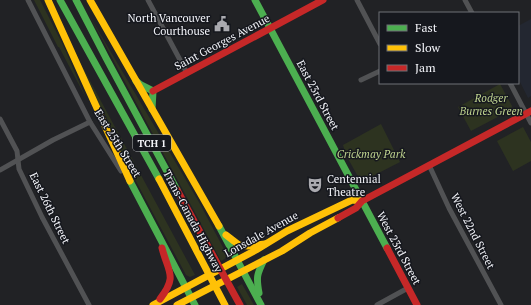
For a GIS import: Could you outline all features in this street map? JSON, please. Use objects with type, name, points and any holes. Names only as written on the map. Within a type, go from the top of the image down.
[{"type":"main road","points":[[48,0],[130,181]]},
{"type":"main road","name":"Trans-Canada Highway","points":[[60,0],[140,144],[225,305]]},
{"type":"main road","name":"Trans-Canada Highway","points":[[76,0],[240,305]]},
{"type":"main road","points":[[90,0],[221,230],[261,305]]},
{"type":"main road","name":"East 23rd Street","points":[[255,0],[362,201]]},
{"type":"main road","name":"Saint Georges Avenue","points":[[153,91],[323,0]]},
{"type":"main road","points":[[136,81],[153,91],[152,109]]},
{"type":"main road","name":"Lonsdale Avenue","points":[[178,305],[282,251],[310,232],[356,208],[362,201],[529,112]]},
{"type":"main road","name":"East 25th Street","points":[[130,181],[195,305]]},
{"type":"main road","name":"Lonsdale Avenue","points":[[155,304],[287,231],[349,201],[362,201]]},
{"type":"main road","name":"West 23rd Street","points":[[362,201],[417,305]]},
{"type":"main road","points":[[221,230],[240,245],[247,246],[265,244]]},
{"type":"main road","points":[[155,304],[167,290],[170,280],[170,274],[162,251],[160,238]]},
{"type":"main road","points":[[261,305],[256,276],[264,260]]},
{"type":"street","name":"East 25th Street","points":[[28,0],[90,122],[125,178],[130,181]]},
{"type":"street","points":[[148,0],[187,73]]},
{"type":"street","points":[[357,0],[379,42]]},
{"type":"street","points":[[465,0],[471,12]]},
{"type":"street","points":[[361,80],[379,71]]},
{"type":"street","points":[[511,84],[529,112],[531,123]]},
{"type":"street","name":"East 26th Street","points":[[0,119],[17,151],[20,169],[42,217],[89,305]]},
{"type":"street","points":[[0,170],[90,122]]},
{"type":"street","name":"West 22nd Street","points":[[429,165],[449,208],[501,305]]},
{"type":"street","points":[[377,305],[408,288]]},
{"type":"shaded area","points":[[531,19],[531,96],[528,98],[519,80],[519,25]]},
{"type":"green space","points":[[34,0],[40,0],[63,45],[86,98],[58,47]]},
{"type":"green space","points":[[88,13],[200,204],[226,253],[225,259],[221,261]]},
{"type":"green space","points":[[69,42],[195,275],[190,277],[186,275],[129,168],[106,116],[95,101]]},
{"type":"green space","name":"Rodger Burnes Green","points":[[500,84],[512,106],[511,110],[471,131],[458,107]]},
{"type":"green space","name":"Crickmay Park","points":[[381,124],[400,162],[361,182],[346,155],[343,145]]},
{"type":"green space","points":[[523,127],[531,142],[531,161],[513,171],[497,141]]},
{"type":"green space","points":[[242,284],[254,305],[247,305],[237,287]]},
{"type":"traffic: fast","points":[[60,0],[159,179]]},
{"type":"traffic: fast","points":[[76,0],[177,190]]},
{"type":"traffic: fast","points":[[255,0],[387,248]]},
{"type":"traffic: fast","points":[[136,81],[153,91],[152,109]]},
{"type":"traffic: fast","points":[[130,181],[195,305]]},
{"type":"traffic: fast","points":[[219,226],[261,305]]},
{"type":"traffic: fast","points":[[259,293],[258,276],[264,260]]},
{"type":"traffic: slow","points":[[48,0],[130,181]]},
{"type":"traffic: slow","points":[[90,0],[219,226]]},
{"type":"traffic: slow","points":[[159,179],[225,305]]},
{"type":"traffic: slow","points":[[153,305],[256,250],[287,231],[352,200],[362,201]]},
{"type":"traffic: slow","points":[[177,305],[282,251],[310,233],[338,218]]},
{"type":"traffic: slow","points":[[226,235],[239,245],[248,246],[265,244]]},
{"type":"traffic: jam","points":[[153,91],[323,0]]},
{"type":"traffic: jam","points":[[338,218],[356,208],[362,201],[531,111]]},
{"type":"traffic: jam","points":[[177,190],[240,305]]},
{"type":"traffic: jam","points":[[160,299],[166,291],[170,279],[169,269],[162,248]]},
{"type":"traffic: jam","points":[[387,248],[417,305]]},
{"type":"place","name":"North Vancouver Courthouse","points":[[222,24]]},
{"type":"place","name":"Centennial Theatre","points":[[315,185]]}]
